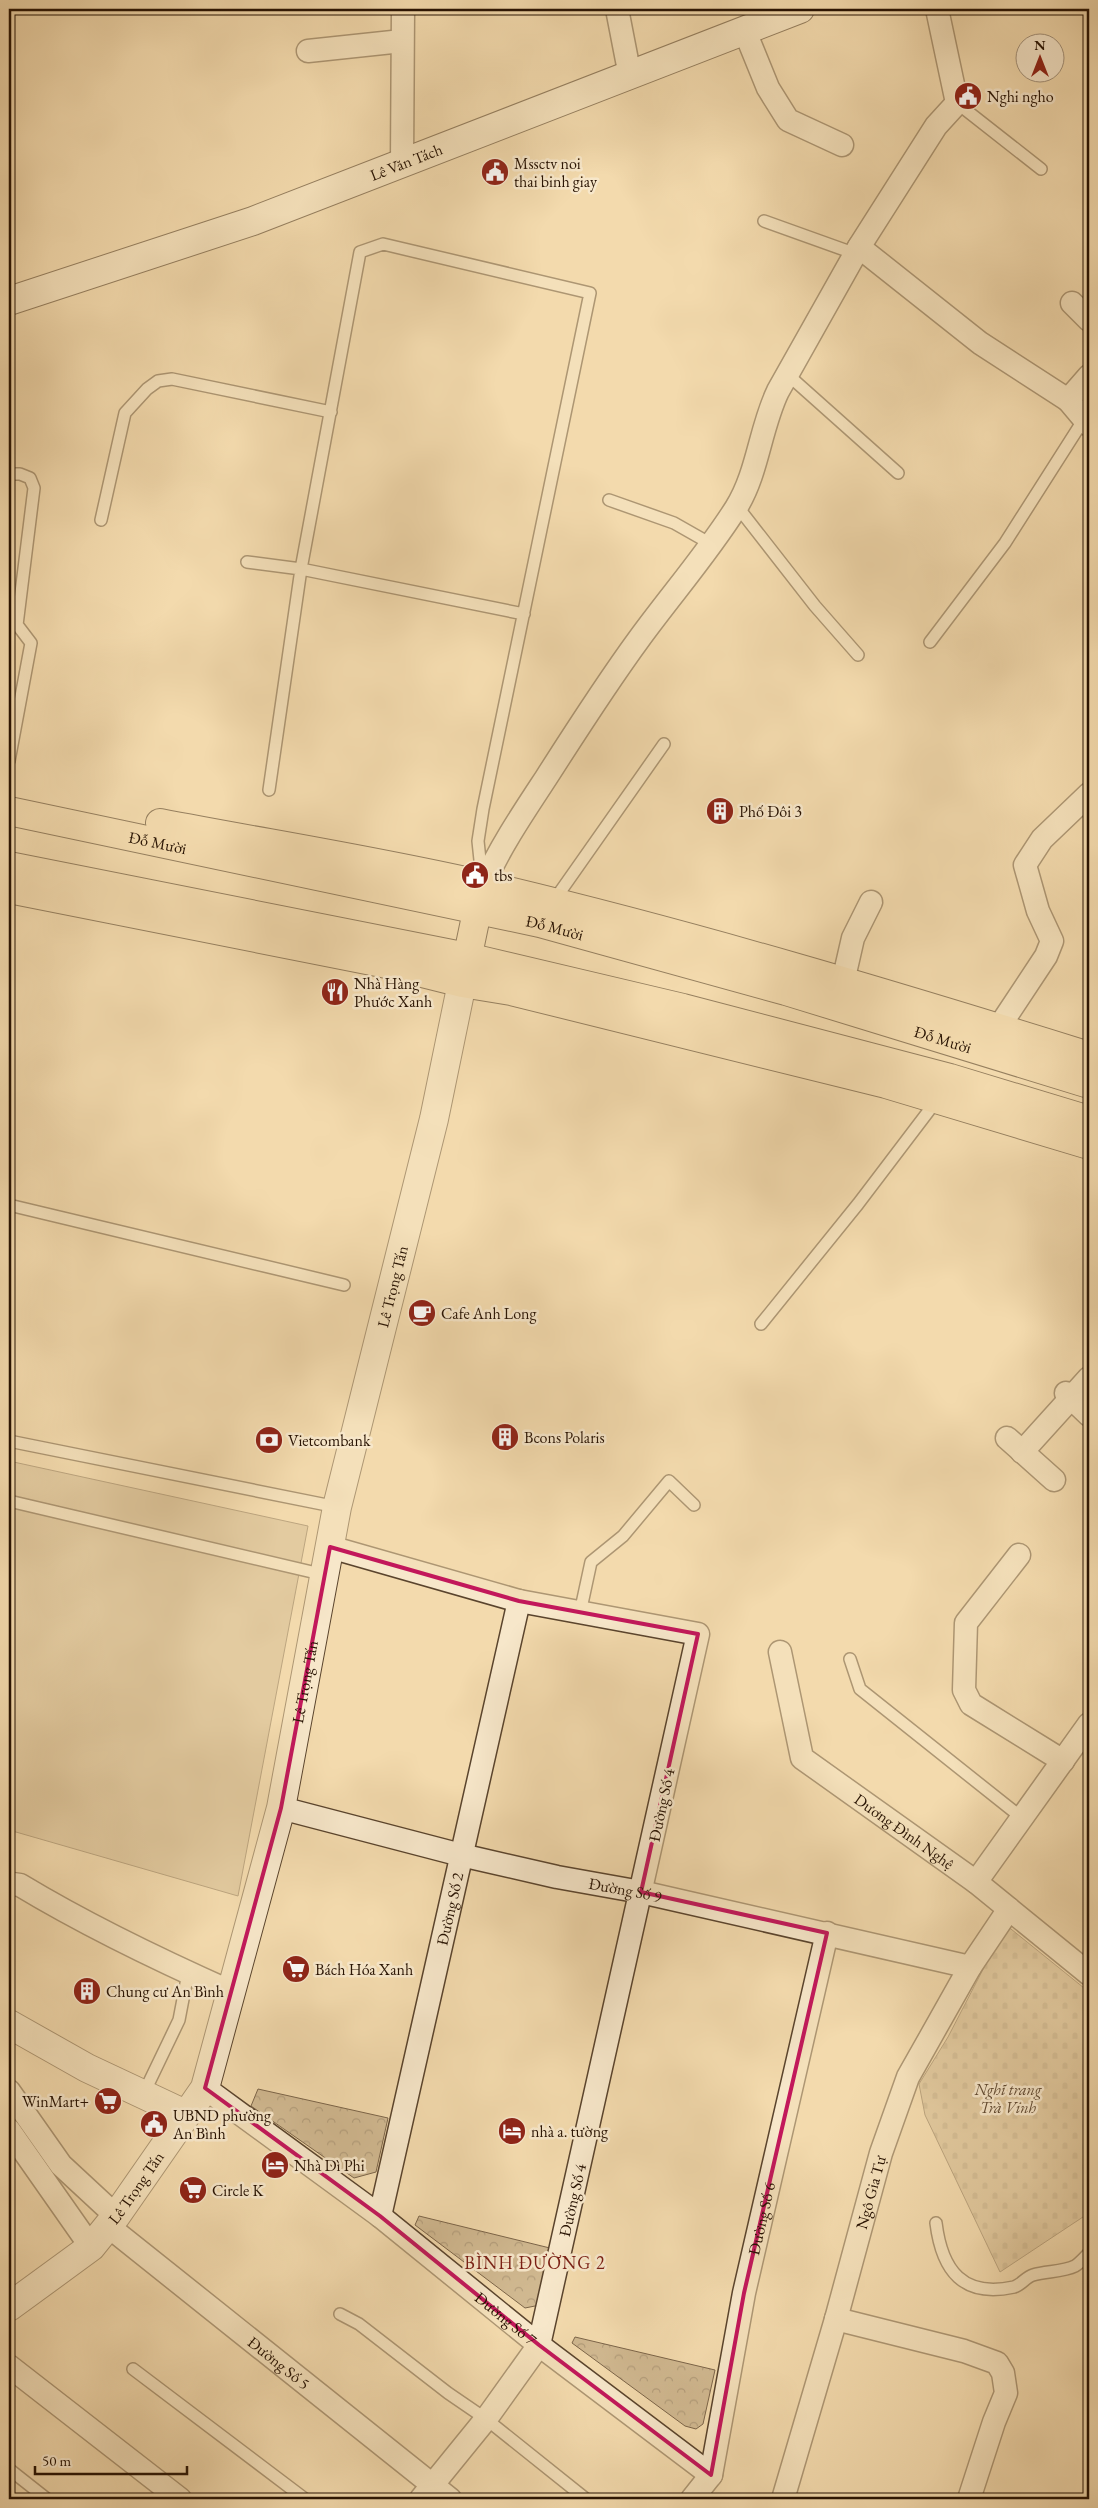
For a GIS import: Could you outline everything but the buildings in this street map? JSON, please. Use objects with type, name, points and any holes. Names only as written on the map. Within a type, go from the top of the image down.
[{"type":"highway","name":"Đỗ Mười","points":[[9,795],[480,898],[540,923],[786,992],[1089,1084]]},
{"type":"highway","name":"Đỗ Mười","points":[[9,811],[480,898],[553,902],[841,980],[1089,1056]]},
{"type":"highway","points":[[9,866],[465,970],[693,1010],[950,1078],[1089,1120]]},
{"type":"highway","points":[[9,888],[382,964],[465,970],[511,991],[938,1098],[1089,1145]]},
{"type":"highway","points":[[465,970],[480,898]]},
{"type":"street","points":[[402,9],[402,162]]},
{"type":"street","points":[[617,9],[630,76]]},
{"type":"street","name":"Lê Văn Tách","points":[[9,301],[253,221],[402,162],[630,76],[744,29],[800,9]]},
{"type":"street","points":[[480,898],[496,855],[510,832],[593,706],[737,506],[750,476],[767,413],[787,374],[857,251],[936,126],[957,103],[937,9]]},
{"type":"street","points":[[744,29],[768,88],[788,120],[842,145]]},
{"type":"street","points":[[308,51],[402,41]]},
{"type":"street","points":[[857,251],[980,343],[1068,400],[1087,422]]},
{"type":"street","points":[[1072,303],[1089,320]]},
{"type":"street","points":[[1068,400],[1089,376]]},
{"type":"street","points":[[1000,1029],[1003,1020],[1046,956],[1052,941],[1038,911],[1025,864],[1042,838],[1089,794]]},
{"type":"street","points":[[841,980],[845,973],[853,938],[871,902]]},
{"type":"street","name":"Lê Trọng Tấn","points":[[9,2307],[91,2247],[112,2221],[205,2088],[281,1808],[337,1507],[434,1120],[465,970]]},
{"type":"street","points":[[1054,1480],[1015,1445],[1089,1378]]},
{"type":"street","points":[[1069,1395],[1089,1414]]},
{"type":"street","name":"Đường Số 4","points":[[330,1546],[518,1601],[698,1634],[539,2345]]},
{"type":"street","points":[[1019,1555],[966,1623],[964,1690],[971,1704],[1064,1760]]},
{"type":"street","name":"Đường Số 2","points":[[380,2216],[518,1601]]},
{"type":"street","name":"Dương Đình Nghệ","points":[[780,1652],[802,1758],[976,1882],[1089,1974]]},
{"type":"street","points":[[976,1882],[1089,1724]]},
{"type":"street","name":"Đường Số 9","points":[[281,1808],[461,1855],[556,1877],[641,1892],[970,1967]]},
{"type":"street","points":[[9,1886],[13,1884],[20,1886],[96,1929],[231,1992]]},
{"type":"street","name":"Ngô Gia Tự","points":[[783,2499],[836,2319],[881,2153],[908,2076],[970,1967],[1009,1909]]},
{"type":"street","name":"Đường Số 6","points":[[692,2499],[711,2475],[744,2293],[826,1933]]},
{"type":"street","points":[[9,2024],[87,2068],[185,2114]]},
{"type":"street","name":"Đường Số 7","points":[[205,2088],[380,2216],[539,2345],[711,2475]]},
{"type":"street","name":"Đường Số 5","points":[[9,2090],[61,2165],[112,2221],[427,2492],[450,2499]]},
{"type":"street","points":[[9,2130],[91,2247]]},
{"type":"street","points":[[836,2319],[964,2351],[997,2362],[1003,2373],[1006,2393],[994,2422],[969,2499]]},
{"type":"street","points":[[427,2492],[486,2419],[539,2345]]},
{"type":"street","points":[[9,2366],[180,2499]]},
{"type":"lane","points":[[957,103],[1041,169]]},
{"type":"lane","points":[[764,221],[857,251]]},
{"type":"lane","points":[[269,790],[301,570],[360,252],[383,244],[590,293],[478,841],[480,898]]},
{"type":"lane","points":[[787,374],[898,473]]},
{"type":"lane","points":[[101,520],[125,413],[147,389],[158,381],[172,379],[331,412]]},
{"type":"lane","points":[[930,642],[1005,544],[1087,422]]},
{"type":"lane","points":[[9,474],[20,474],[30,478],[34,488],[17,625]]},
{"type":"lane","points":[[609,500],[674,523],[711,544]]},
{"type":"lane","points":[[737,506],[814,606],[858,655]]},
{"type":"lane","points":[[247,562],[301,570],[524,614]]},
{"type":"lane","points":[[9,614],[31,643],[9,762]]},
{"type":"lane","points":[[553,902],[664,744]]},
{"type":"lane","points":[[761,1324],[858,1204],[938,1098]]},
{"type":"lane","points":[[9,1205],[344,1284]]},
{"type":"lane","points":[[9,1441],[337,1507]]},
{"type":"lane","points":[[580,1613],[591,1562],[623,1536],[669,1481],[694,1505]]},
{"type":"lane","points":[[9,1500],[325,1575]]},
{"type":"lane","points":[[850,1659],[860,1689],[1022,1818]]},
{"type":"lane","points":[[143,2095],[179,2020],[188,1973]]},
{"type":"lane","points":[[936,2223],[939,2246],[946,2264],[964,2282],[986,2291],[1017,2286],[1031,2276],[1074,2266],[1089,2253]]},
{"type":"lane","points":[[340,2314],[359,2324],[448,2393],[486,2419],[586,2499]]},
{"type":"lane","points":[[133,2369],[305,2499]]},
{"type":"lane","points":[[9,2470],[47,2499]]},
{"type":"highlighted area","points":[[330,1547],[519,1601],[698,1634],[641,1892],[827,1933],[744,2293],[711,2475],[539,2345],[380,2216],[205,2088],[281,1808]]},
{"type":"green space","points":[[9,1461],[308,1526],[238,1896],[9,1830]]},
{"type":"green space","name":"Nghĩ trang Trà Vinh","points":[[1006,1925],[1089,1992],[1089,2213],[1000,2272],[925,2115],[919,2084],[948,2037]]},
{"type":"green space","points":[[258,2089],[388,2118],[376,2172],[354,2178],[251,2106]]},
{"type":"green space","points":[[419,2216],[554,2249],[540,2305],[525,2308],[415,2225]]},
{"type":"green space","points":[[575,2337],[715,2370],[703,2424],[696,2429],[685,2426],[572,2343]]},
{"type":"place","name":"Nghi ngho","points":[[968,96]]},
{"type":"place","name":"Mssctv noi thai binh giay","points":[[495,172]]},
{"type":"place","name":"Phố Đôi 3","points":[[720,811]]},
{"type":"place","name":"tbs","points":[[475,875]]},
{"type":"place","name":"Nhà Hàng Phước Xanh","points":[[335,992]]},
{"type":"place","name":"Cafe Anh Long","points":[[422,1313]]},
{"type":"place","name":"Bcons Polaris","points":[[505,1437]]},
{"type":"place","name":"Vietcombank","points":[[269,1440]]},
{"type":"place","name":"Bách Hóa Xanh","points":[[296,1969]]},
{"type":"place","name":"Chung cư An Bình","points":[[87,1991]]},
{"type":"place","name":"WinMart+","points":[[108,2101]]},
{"type":"place","name":"UBND phường An Bình","points":[[154,2124]]},
{"type":"place","name":"nhà a. tường","points":[[512,2131]]},
{"type":"place","name":"Nhà Dì Phi","points":[[275,2165]]},
{"type":"place","name":"Circle K","points":[[193,2190]]},
{"type":"district","name":"BÌNH ĐƯỜNG 2","points":[[535,2263]]}]
